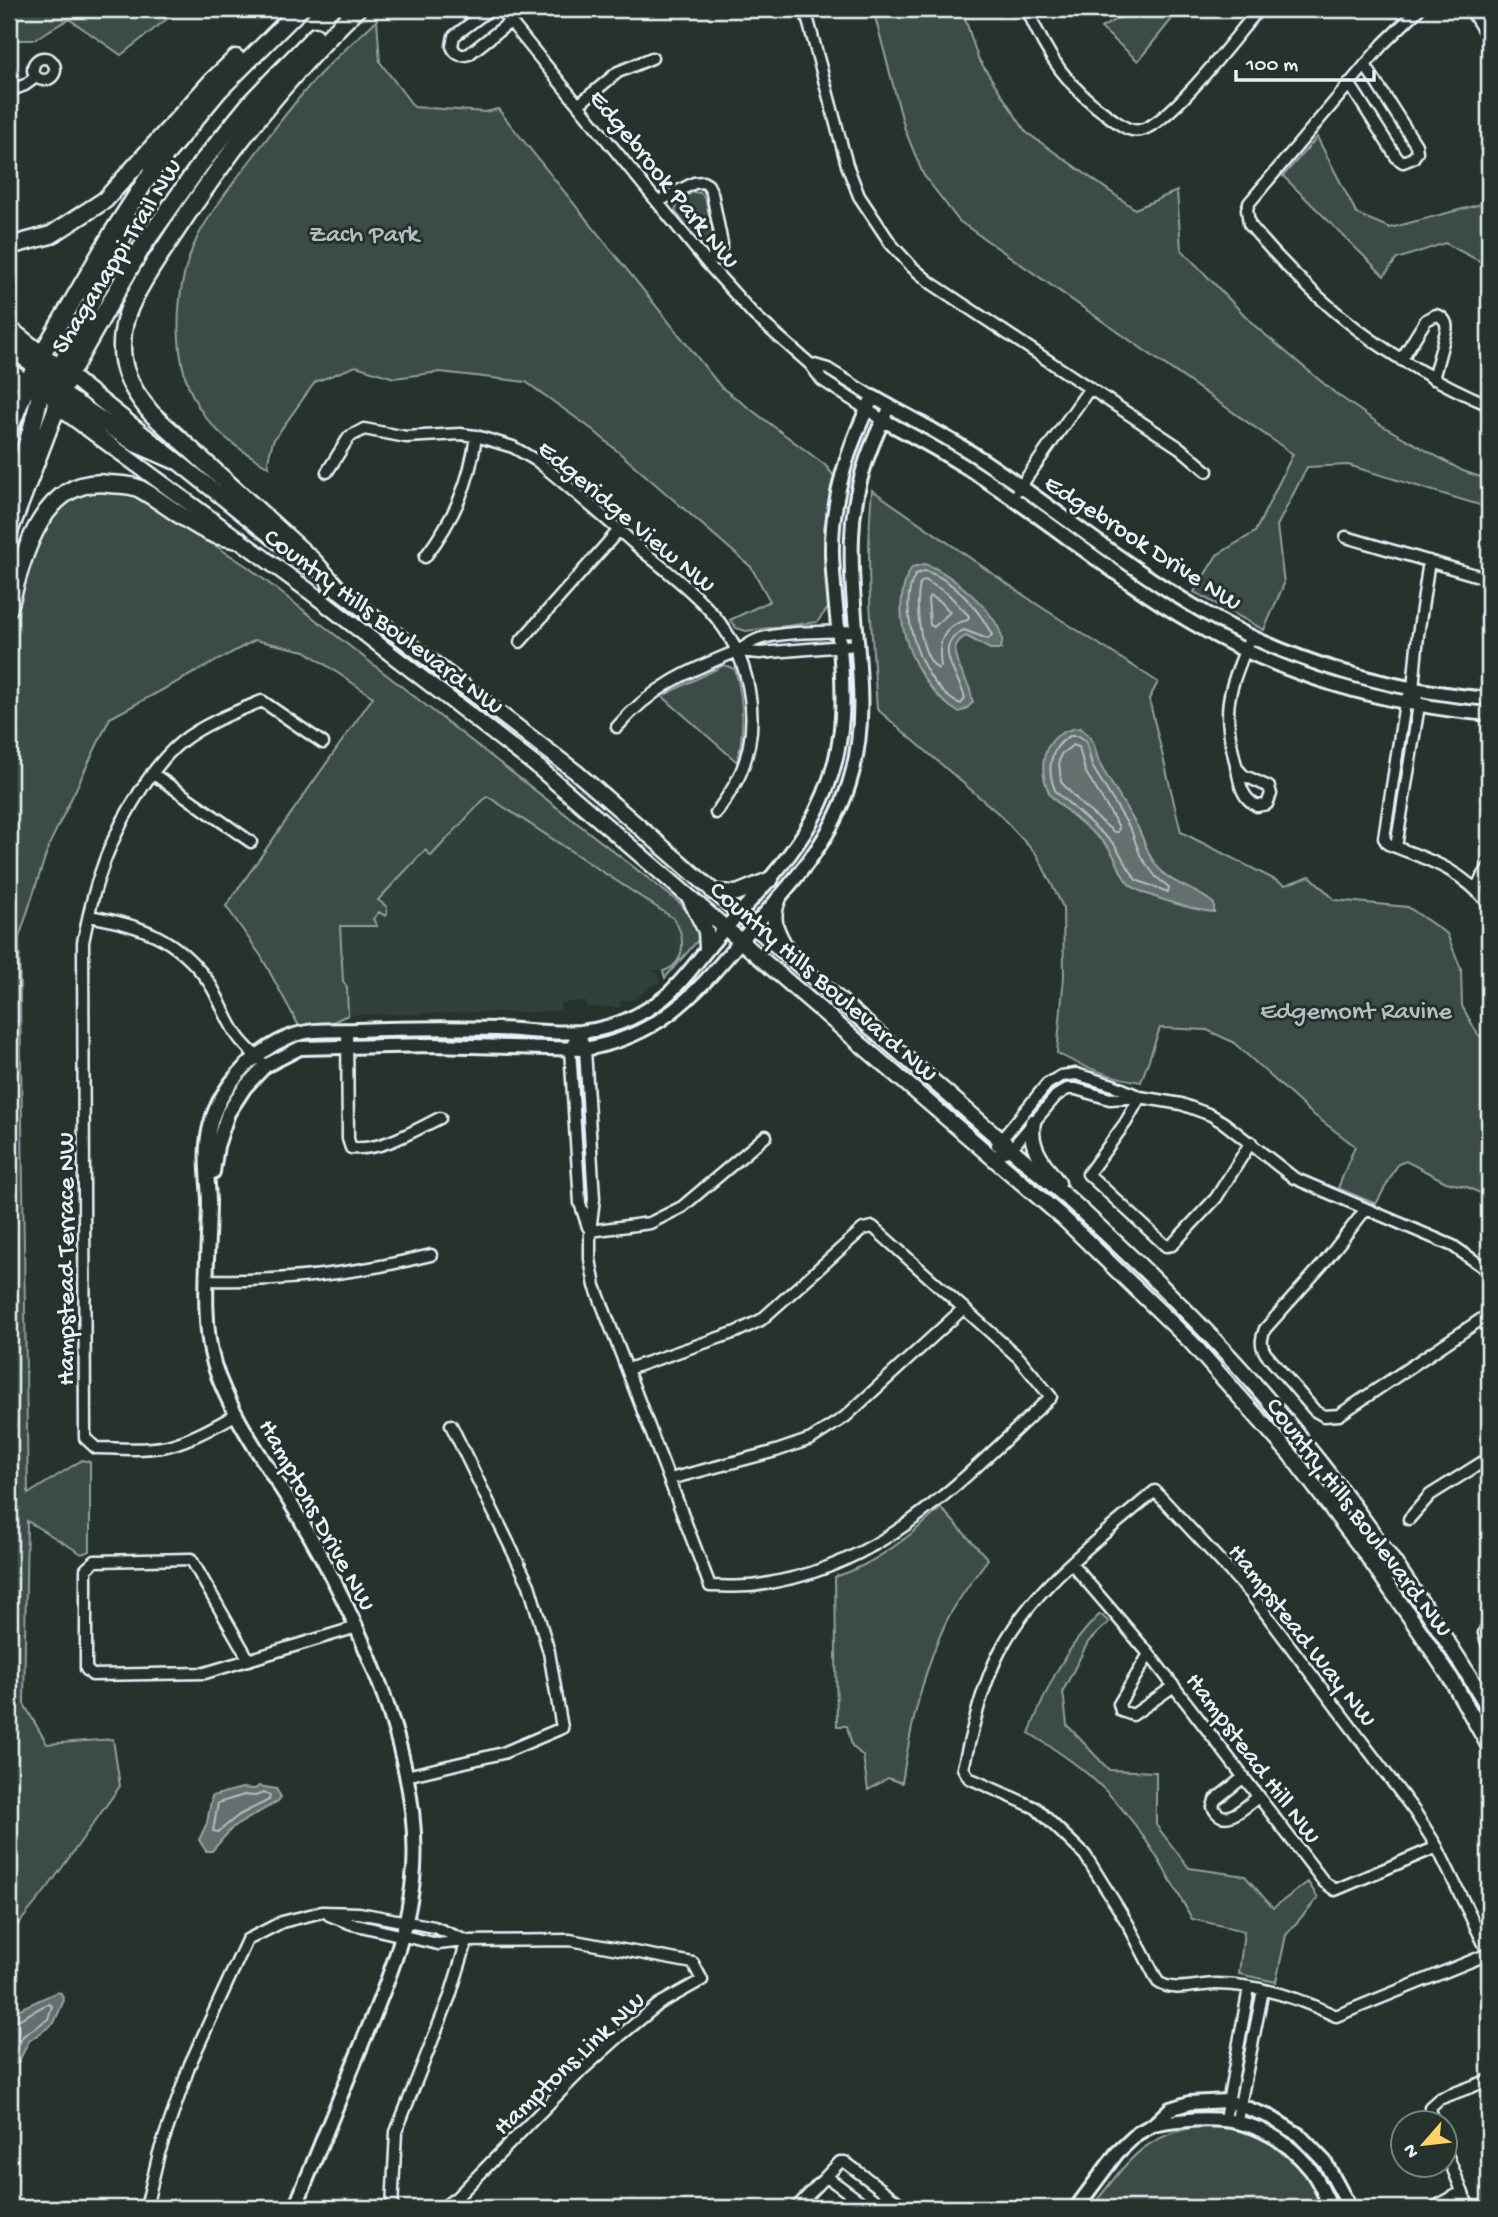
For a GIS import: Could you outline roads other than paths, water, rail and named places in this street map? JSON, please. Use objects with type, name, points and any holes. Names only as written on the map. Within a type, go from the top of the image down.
[{"type":"main road","points":[[9,246],[51,235],[105,200],[212,81],[290,9]]},
{"type":"main road","name":"Shaganappi Trail NW","points":[[9,532],[49,380],[113,232],[153,170],[219,90],[300,9]]},
{"type":"main road","name":"Shaganappi Trail NW","points":[[9,430],[49,380],[200,164],[309,41],[346,9]]},
{"type":"main road","points":[[338,589],[313,561],[152,414],[130,387],[122,350],[125,319],[141,286],[208,181],[271,99],[357,9]]},
{"type":"main road","points":[[9,514],[19,469],[49,380],[153,170]]},
{"type":"main road","name":"Country Hills Boulevard NW","points":[[9,329],[49,380],[239,540],[529,760],[1063,1218],[1149,1300],[1216,1369],[1290,1454],[1366,1554],[1419,1630],[1489,1746]]},
{"type":"main road","points":[[9,347],[49,380],[137,443],[174,460]]},
{"type":"main road","name":"Country Hills Boulevard NW","points":[[9,371],[49,380]]},
{"type":"main road","name":"Country Hills Boulevard NW","points":[[174,460],[576,772],[1069,1199],[1173,1298],[1289,1424],[1400,1570],[1489,1708]]},
{"type":"main road","points":[[9,608],[25,549],[55,502],[74,488],[102,483],[136,487],[213,534],[239,540]]},
{"type":"main road","points":[[712,891],[737,893],[771,878]]},
{"type":"main road","points":[[687,893],[706,931],[708,948]]},
{"type":"main road","points":[[779,898],[775,906],[774,923],[796,965]]},
{"type":"main road","points":[[1033,1122],[1033,1146],[1069,1199]]},
{"type":"street","points":[[490,9],[454,36],[452,46],[455,52],[469,54],[510,22]]},
{"type":"street","name":"Edgebrook Park NW","points":[[500,9],[707,263],[754,315],[810,364],[822,380],[874,415]]},
{"type":"street","points":[[805,9],[847,165],[859,195],[880,230],[912,267],[931,283],[1180,448],[1207,471]]},
{"type":"street","points":[[1027,9],[1045,47],[1073,87],[1088,102],[1125,128],[1133,130],[1146,128],[1186,96],[1259,9]]},
{"type":"street","points":[[1419,9],[1349,83],[1249,203],[1247,217],[1249,224],[1317,297],[1369,340],[1433,379],[1489,405]]},
{"type":"street","points":[[1470,9],[1489,39]]},
{"type":"street","points":[[578,105],[618,72],[652,58]]},
{"type":"street","points":[[1349,83],[1397,158],[1403,162],[1413,158],[1417,152],[1416,145],[1365,65]]},
{"type":"street","points":[[9,90],[26,85],[36,77]]},
{"type":"street","points":[[657,202],[694,183],[703,182],[708,186],[712,192],[722,244],[720,251],[707,263]]},
{"type":"street","points":[[1401,360],[1426,320],[1432,316],[1442,318],[1446,331],[1433,379]]},
{"type":"street","name":"Edgebrook Park NW","points":[[810,364],[828,369],[873,397]]},
{"type":"street","points":[[1012,499],[1090,388]]},
{"type":"street","points":[[873,397],[874,415],[890,407]]},
{"type":"street","name":"Edgebrook Drive NW","points":[[873,397],[954,441],[1169,591],[1251,636],[1342,671],[1413,689],[1489,699]]},
{"type":"street","name":"Edgebrook Drive NW","points":[[874,415],[963,465],[1156,600],[1245,650],[1338,685],[1405,703],[1489,714]]},
{"type":"street","name":"Hamptons Drive NW","points":[[209,1197],[217,1146],[228,1113],[245,1087],[265,1066],[300,1048],[432,1045],[585,1049],[625,1040],[675,1011],[779,898],[821,844],[837,816],[849,785],[860,726],[851,539],[874,415]]},
{"type":"street","name":"Hamptons Drive NW","points":[[295,2208],[388,1981],[403,1936],[414,1867],[412,1813],[406,1776],[357,1627],[327,1564],[237,1414],[214,1364],[207,1322],[209,1197],[206,1162],[209,1127],[228,1086],[255,1055],[292,1036],[316,1031],[433,1027],[579,1032],[620,1023],[641,1013],[665,996],[691,970],[771,878],[808,830],[833,773],[842,716],[832,550],[835,514],[852,442],[874,415]]},
{"type":"street","name":"Edgeridge View NW","points":[[327,472],[349,438],[360,430],[406,437],[460,434],[513,447],[537,461],[709,609],[727,632],[737,651],[750,696],[750,741],[741,773],[716,813]]},
{"type":"street","points":[[425,557],[461,500],[473,463],[476,436]]},
{"type":"street","points":[[520,642],[618,530]]},
{"type":"street","points":[[1346,537],[1489,579]]},
{"type":"street","points":[[1429,561],[1413,689],[1405,703],[1384,838],[1388,844],[1433,860],[1475,889],[1489,904]]},
{"type":"street","points":[[617,727],[639,704],[667,683],[758,639],[856,631]]},
{"type":"street","points":[[1236,767],[1228,733],[1227,712],[1230,689],[1251,636]]},
{"type":"street","points":[[737,651],[760,653],[857,645]]},
{"type":"street","points":[[1396,847],[1419,705],[1413,689]]},
{"type":"street","name":"Hampstead Terrace NW","points":[[237,1414],[193,1437],[166,1446],[143,1449],[96,1448],[85,1438],[83,942],[105,861],[116,835],[152,772],[183,740],[262,701],[323,743]]},
{"type":"street","points":[[1394,771],[1408,773]]},
{"type":"street","points":[[152,772],[251,842]]},
{"type":"street","points":[[1475,889],[1489,867]]},
{"type":"street","points":[[89,916],[151,931],[182,951],[207,981],[238,1036],[265,1066]]},
{"type":"street","points":[[347,1030],[348,1139],[351,1148],[364,1149],[402,1137],[440,1118]]},
{"type":"street","points":[[579,1032],[585,1049],[594,1199],[590,1259],[596,1286],[710,1586],[750,1586],[791,1579],[825,1569],[862,1553],[885,1540],[937,1501],[1051,1397],[1019,1358],[873,1227],[863,1229],[761,1321],[628,1369]]},
{"type":"street","points":[[579,1032],[570,1049],[580,1203],[590,1231]]},
{"type":"street","points":[[1004,1145],[1047,1084],[1061,1076],[1076,1074],[1113,1085],[1140,1097]]},
{"type":"street","points":[[992,1157],[1033,1122],[1056,1096],[1067,1089],[1110,1098],[1140,1097],[1181,1104],[1211,1115],[1251,1142],[1294,1178],[1453,1246],[1489,1271]]},
{"type":"street","points":[[1140,1097],[1126,1122],[1088,1174],[1166,1246],[1172,1245],[1216,1198],[1251,1142]]},
{"type":"street","points":[[590,1231],[650,1223],[682,1208],[766,1136]]},
{"type":"street","points":[[1366,1209],[1262,1335],[1263,1350],[1315,1411],[1329,1417],[1339,1415],[1489,1314]]},
{"type":"street","points":[[208,1280],[262,1281],[394,1264],[431,1255]]},
{"type":"street","points":[[670,1479],[811,1439],[845,1417],[964,1308]]},
{"type":"street","points":[[406,1776],[503,1753],[562,1728],[549,1652],[529,1585],[451,1425]]},
{"type":"street","points":[[1409,1519],[1430,1495],[1489,1458]]},
{"type":"street","name":"Hampstead Way NW","points":[[1155,1491],[1251,1594],[1415,1812],[1437,1847],[1487,1950],[1486,1955],[1336,2016],[1307,2002],[1263,1990],[1217,1984],[1165,1988],[1158,1982],[1128,1924],[1085,1855],[1036,1808],[969,1778],[963,1768],[979,1703],[1000,1650],[1033,1602],[1071,1563],[1155,1491]]},
{"type":"street","points":[[249,1660],[191,1559],[95,1561],[86,1569],[86,1670],[92,1675],[205,1673],[249,1660],[357,1627]]},
{"type":"street","name":"Hampstead Hill NW","points":[[1071,1563],[1149,1654],[1324,1882],[1335,1890],[1437,1847]]},
{"type":"street","points":[[1489,1621],[1484,1633],[1489,1649]]},
{"type":"street","points":[[1149,1654],[1119,1704],[1121,1711],[1133,1716],[1174,1686]]},
{"type":"street","points":[[1244,1777],[1215,1800],[1213,1807],[1217,1814],[1223,1818],[1230,1817],[1259,1796]]},
{"type":"street","name":"Hamptons Link NW","points":[[322,1912],[352,1924],[438,1944],[467,1941],[570,1940],[694,1963],[702,1980],[660,2004],[620,2036],[582,2070],[457,2197],[442,2208]]},
{"type":"street","name":"Hamptons Link NW","points":[[146,2208],[159,2153],[190,2064],[247,1940],[282,1922],[322,1912],[359,1913],[434,1927],[467,1941]]},
{"type":"street","points":[[392,2208],[396,2132],[450,1996],[467,1941]]},
{"type":"street","points":[[1231,2120],[1249,1988]]},
{"type":"street","points":[[1234,2102],[1263,1990]]},
{"type":"street","points":[[1430,2108],[1439,2099],[1489,2080]]},
{"type":"street","points":[[1076,2208],[1117,2152],[1170,2109],[1189,2103],[1234,2102],[1270,2117],[1299,2134],[1325,2162],[1350,2208]]},
{"type":"street","points":[[1153,2125],[1183,2119],[1231,2120],[1262,2130],[1289,2148],[1312,2171],[1331,2208]]},
{"type":"street","points":[[796,2208],[840,2162],[845,2162],[906,2208]]},
{"type":"street","points":[[827,2177],[869,2208]]},
{"type":"street","points":[[1456,2178],[1467,2208]]},
{"type":"street","points":[[1433,2208],[1462,2192]]},
{"type":"water","points":[[925,564],[946,575],[971,594],[991,616],[1002,638],[1001,649],[990,649],[966,636],[956,646],[956,659],[973,702],[965,710],[958,712],[929,685],[917,667],[903,626],[901,605],[904,585],[912,567]]},
{"type":"water","points":[[1080,728],[1093,743],[1100,764],[1137,826],[1154,862],[1169,878],[1214,904],[1214,912],[1169,902],[1134,888],[1125,879],[1107,846],[1051,796],[1044,774],[1046,752],[1050,743],[1058,736]]},
{"type":"water","points":[[259,1786],[276,1789],[281,1797],[232,1828],[212,1851],[206,1851],[199,1840],[207,1823],[212,1796],[242,1788],[255,1789]]},
{"type":"water","points":[[57,1992],[61,1993],[64,2000],[54,2023],[29,2041],[18,2063],[9,2065],[9,2021],[15,2011]]},
{"type":"park label","name":"Zach Park","points":[[364,232]]},
{"type":"park label","name":"Edgemont Ravine","points":[[1356,1009]]}]
